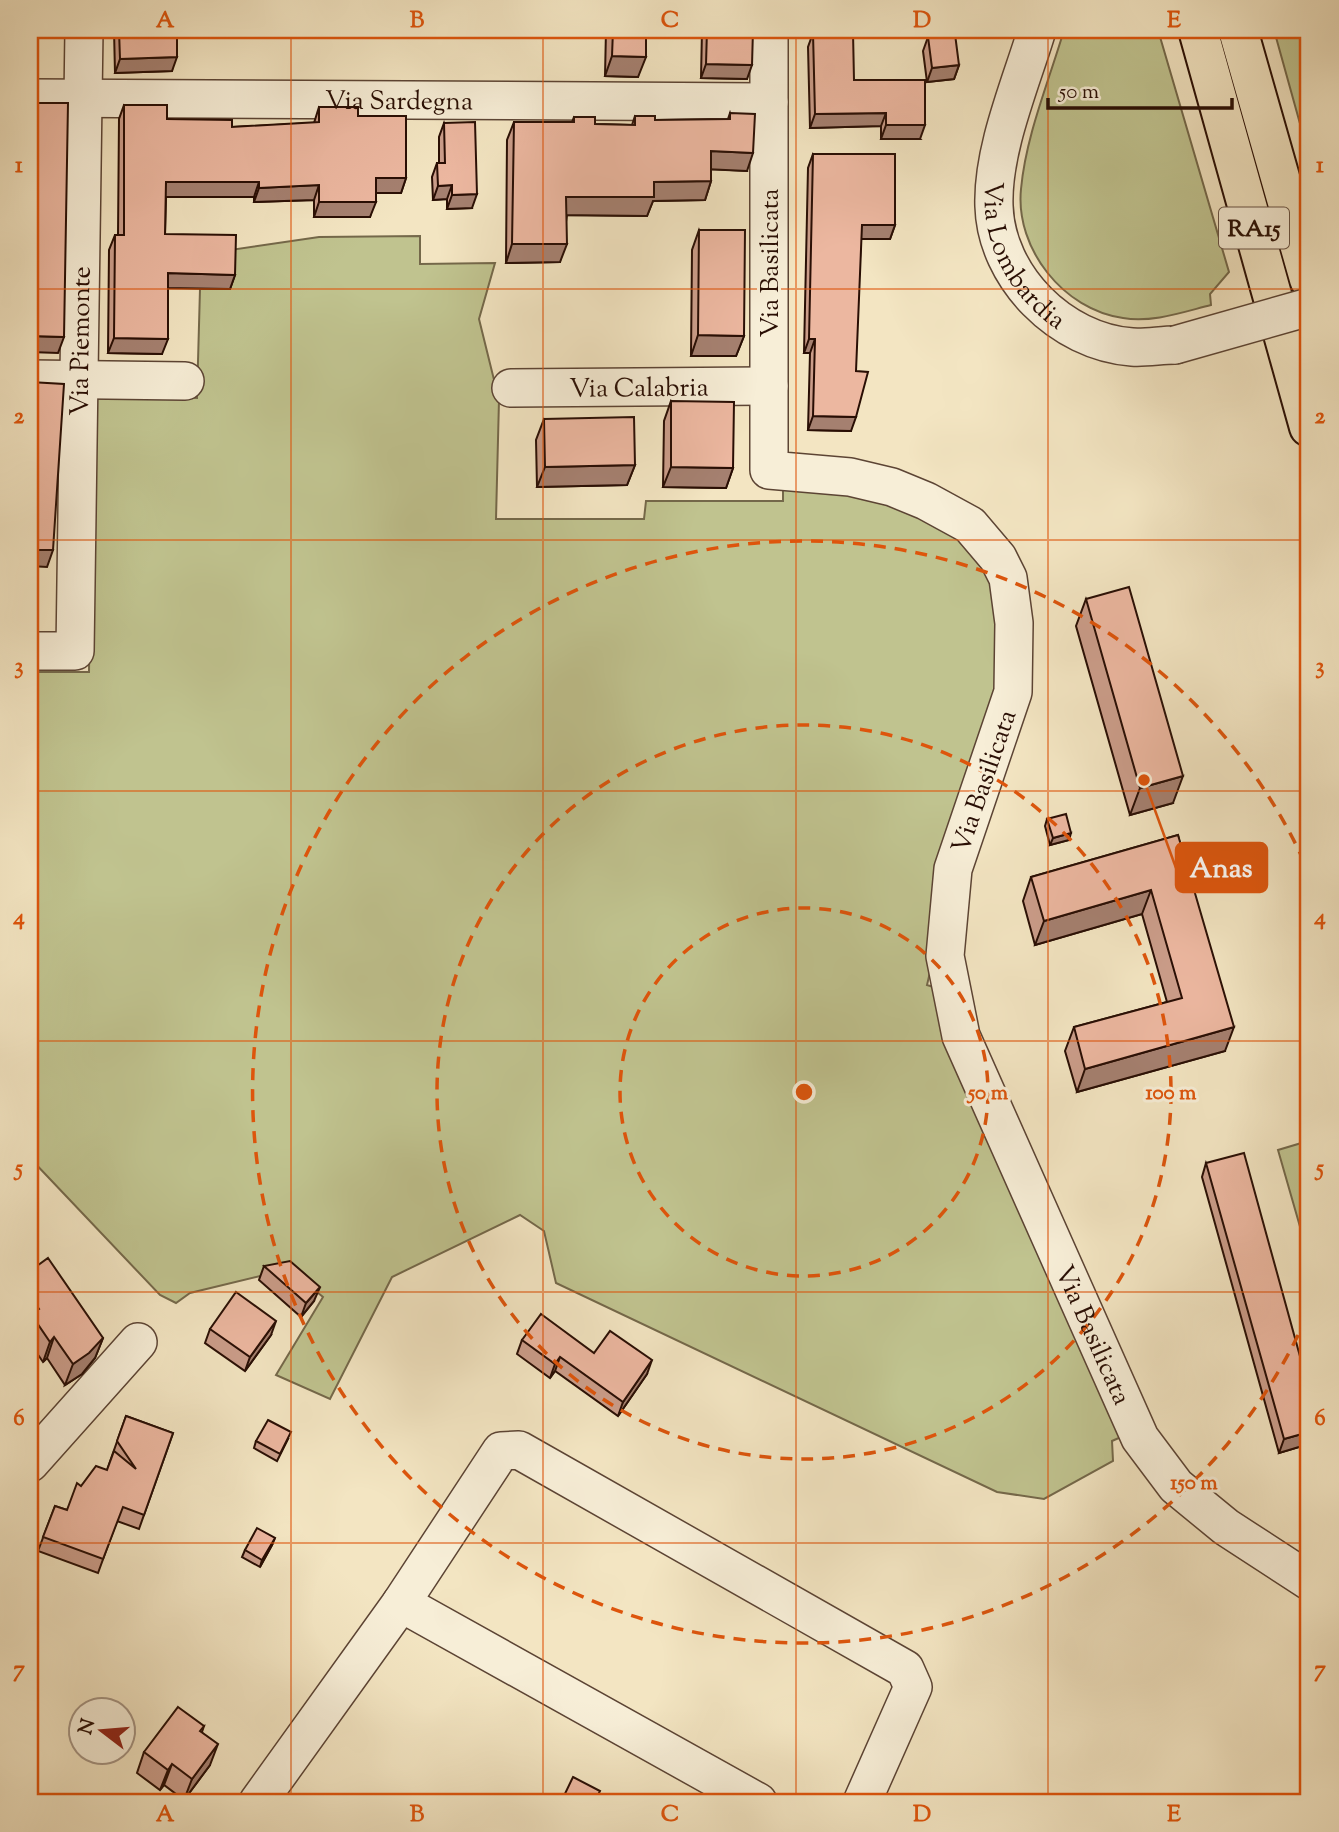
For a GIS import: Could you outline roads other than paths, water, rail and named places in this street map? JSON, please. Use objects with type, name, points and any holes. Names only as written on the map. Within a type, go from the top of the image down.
[{"type":"highway","name":"RA15","points":[[1198,30],[1309,427]]},
{"type":"highway","name":"RA15","points":[[1238,30],[1309,279]]},
{"type":"street","name":"Via Piemonte","points":[[30,651],[75,652],[84,30]]},
{"type":"street","name":"Via Basilicata","points":[[769,30],[769,470],[850,477],[892,487],[926,501],[970,525],[992,549],[1008,578],[1014,623],[1013,692],[953,869],[946,956],[961,1036],[1140,1438],[1176,1486],[1226,1527],[1309,1581]]},
{"type":"street","name":"Via Lombardia","points":[[1037,30],[1001,148],[993,206],[1006,256],[1017,277],[1036,301],[1081,333],[1132,347],[1175,345],[1309,307]]},
{"type":"street","name":"Via Sardegna","points":[[30,97],[769,102]]},
{"type":"street","points":[[30,379],[184,381]]},
{"type":"street","name":"Via Calabria","points":[[510,388],[769,386]]},
{"type":"street","points":[[30,1463],[138,1342]]},
{"type":"street","points":[[258,1802],[401,1603],[502,1451],[519,1450],[905,1670],[913,1688],[862,1802]]},
{"type":"street","points":[[401,1603],[758,1802]]},
{"type":"place","name":"Anas","points":[[1144,780]]}]
